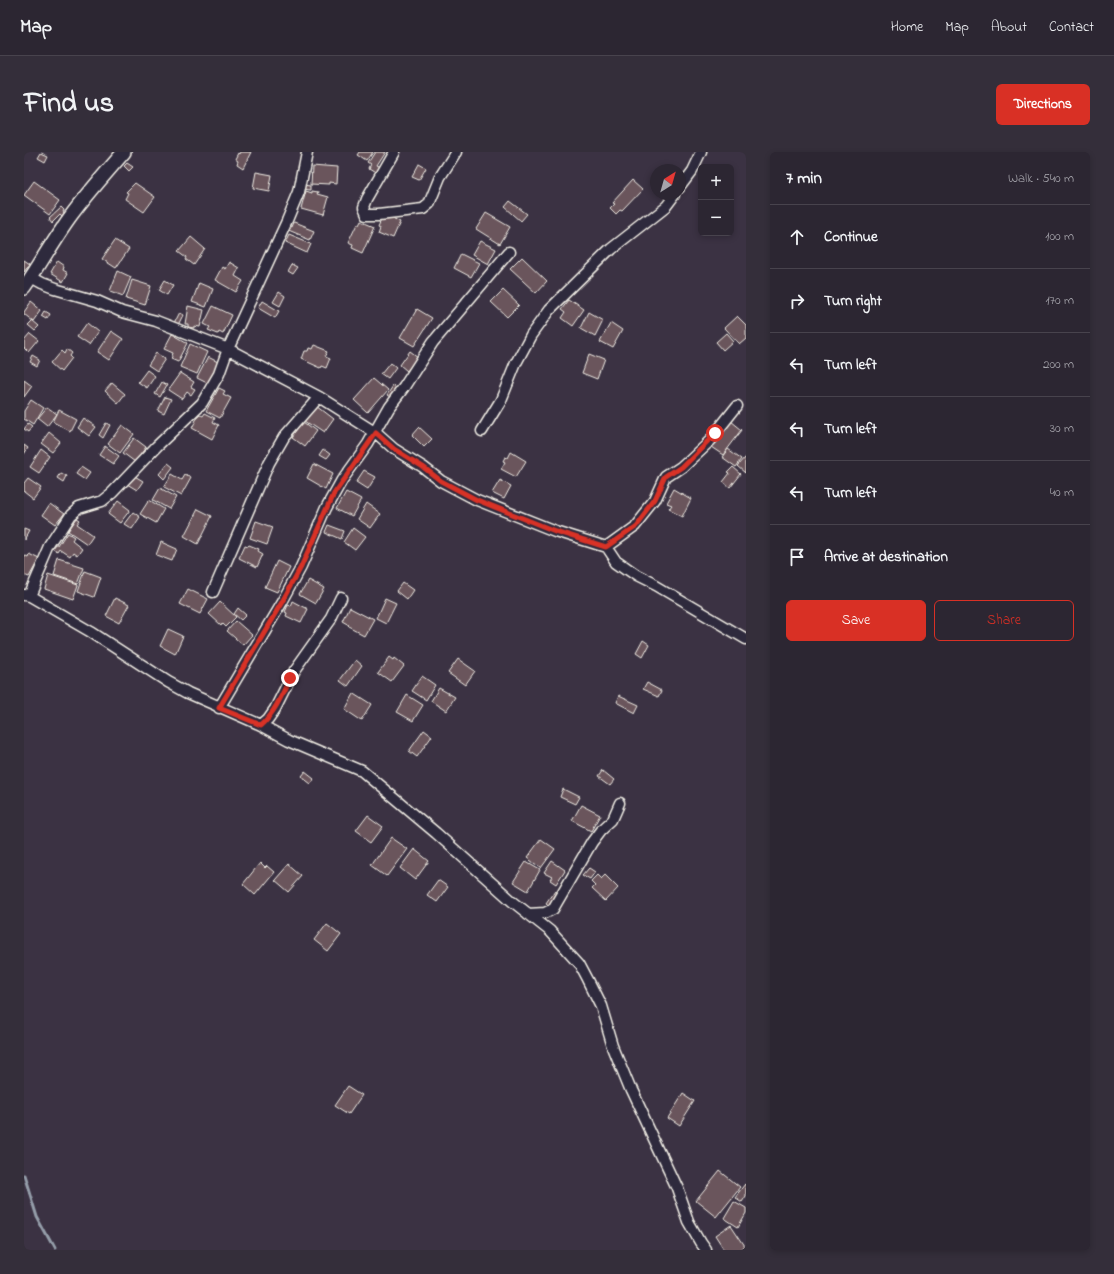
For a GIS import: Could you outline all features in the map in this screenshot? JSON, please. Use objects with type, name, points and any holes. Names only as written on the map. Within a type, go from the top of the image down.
[{"type":"street","points":[[124,152],[94,186],[71,216],[50,246],[28,283],[42,284],[54,289],[97,301],[122,312],[161,323],[228,349],[319,397],[376,433],[394,449],[423,467],[441,481],[477,500],[555,531],[606,547],[616,562],[636,576],[656,586],[746,639]]},
{"type":"street","points":[[306,152],[299,192],[218,374],[202,404],[157,446],[112,493],[102,500],[78,508],[71,515],[50,547],[26,595],[91,632],[168,682],[219,708],[261,725],[289,740],[362,771],[436,833],[512,901],[550,931],[579,963],[601,1006],[613,1046],[631,1090],[677,1188],[689,1222],[706,1250]]},
{"type":"street","points":[[394,152],[367,199],[364,207],[367,214],[424,210],[430,204],[440,176],[456,152]]},
{"type":"street","points":[[686,179],[692,171],[700,152]]},
{"type":"street","points":[[482,431],[500,400],[516,363],[531,335],[549,310],[612,248],[666,206],[670,200]]},
{"type":"street","points":[[219,708],[301,567],[334,493],[376,433],[389,407],[408,382],[433,342],[509,252]]},
{"type":"street","points":[[213,592],[269,463],[284,437],[319,397]]},
{"type":"street","points":[[606,547],[636,526],[655,501],[666,477],[681,467],[710,440],[737,406]]},
{"type":"street","points":[[261,725],[268,719],[275,709],[294,671],[330,619],[341,598]]},
{"type":"street","points":[[528,914],[545,913],[553,909],[592,842],[601,830],[613,819],[620,803]]},
{"type":"building","points":[[41,152],[48,155],[45,161],[38,157]]},
{"type":"building","points":[[240,152],[251,152],[243,168],[237,164],[238,161],[235,159]]},
{"type":"building","points":[[360,152],[373,152],[367,161],[358,155]]},
{"type":"building","points":[[375,152],[385,152],[376,166],[380,168],[377,174],[369,169],[371,165],[368,163]]},
{"type":"building","points":[[127,163],[133,167],[129,171],[124,166]]},
{"type":"building","points":[[419,164],[426,168],[419,180],[412,177]]},
{"type":"building","points":[[312,166],[337,168],[336,184],[311,184]]},
{"type":"building","points":[[256,172],[272,175],[269,191],[253,188]]},
{"type":"building","points":[[633,180],[643,189],[622,211],[620,210],[616,214],[610,208],[614,204],[612,203]]},
{"type":"building","points":[[34,181],[60,200],[50,214],[24,195]]},
{"type":"building","points":[[135,183],[155,197],[144,212],[125,199],[128,193],[126,192]]},
{"type":"building","points":[[304,184],[311,185],[311,190],[303,189]]},
{"type":"building","points":[[306,191],[312,193],[312,191],[318,192],[317,194],[328,197],[323,215],[301,209]]},
{"type":"building","points":[[510,201],[527,214],[521,221],[505,207]]},
{"type":"building","points":[[61,207],[64,210],[63,212],[66,214],[63,217],[60,214],[53,221],[50,217]]},
{"type":"building","points":[[486,213],[510,227],[500,244],[476,229]]},
{"type":"building","points":[[387,215],[400,222],[393,238],[379,232],[381,226],[379,225],[382,218],[385,219]]},
{"type":"building","points":[[361,220],[375,226],[363,253],[352,248],[353,245],[348,243],[357,224],[359,224]]},
{"type":"building","points":[[294,223],[314,231],[310,240],[286,230],[288,226],[292,228]]},
{"type":"building","points":[[289,235],[311,244],[307,253],[285,243]]},
{"type":"building","points":[[191,237],[205,249],[194,265],[179,251]]},
{"type":"building","points":[[115,240],[129,249],[116,268],[102,259]]},
{"type":"building","points":[[480,241],[496,249],[488,264],[472,255]]},
{"type":"building","points":[[461,254],[479,263],[471,277],[454,268]]},
{"type":"building","points":[[522,257],[547,281],[536,293],[510,269]]},
{"type":"building","points":[[24,260],[30,264],[24,272]]},
{"type":"building","points":[[57,262],[64,267],[63,270],[68,273],[63,282],[50,274]]},
{"type":"building","points":[[229,262],[239,268],[235,276],[243,281],[236,292],[215,280],[222,267],[225,269]]},
{"type":"building","points":[[292,265],[298,268],[293,275],[288,272]]},
{"type":"building","points":[[118,271],[131,277],[123,296],[110,291]]},
{"type":"building","points":[[132,280],[151,286],[145,305],[126,299]]},
{"type":"building","points":[[165,280],[173,285],[167,295],[159,290]]},
{"type":"building","points":[[199,283],[213,289],[206,307],[192,302]]},
{"type":"building","points":[[503,290],[519,305],[507,317],[491,302]]},
{"type":"building","points":[[279,292],[285,296],[280,306],[273,302]]},
{"type":"building","points":[[569,300],[584,310],[573,326],[562,318],[566,312],[562,309]]},
{"type":"building","points":[[262,301],[279,311],[275,318],[258,308]]},
{"type":"building","points":[[31,302],[42,311],[34,322],[24,314]]},
{"type":"building","points":[[188,306],[204,310],[200,327],[188,327],[188,324],[185,324]]},
{"type":"building","points":[[213,306],[232,315],[223,334],[219,332],[218,334],[208,330],[210,327],[204,324]]},
{"type":"building","points":[[417,309],[432,318],[414,346],[400,338]]},
{"type":"building","points":[[46,312],[51,315],[48,320],[43,317]]},
{"type":"building","points":[[589,312],[603,320],[595,336],[581,328]]},
{"type":"building","points":[[179,313],[183,315],[178,325],[174,323]]},
{"type":"building","points":[[737,316],[746,325],[746,338],[739,344],[724,328]]},
{"type":"building","points":[[32,321],[39,327],[35,331],[28,325]]},
{"type":"building","points":[[87,323],[98,332],[89,345],[77,337]]},
{"type":"building","points":[[611,323],[623,331],[613,349],[600,342]]},
{"type":"building","points":[[111,331],[123,339],[109,360],[97,352]]},
{"type":"building","points":[[726,333],[733,341],[723,350],[716,342]]},
{"type":"building","points":[[30,334],[39,341],[29,353],[24,348],[24,341]]},
{"type":"building","points":[[172,334],[188,343],[178,362],[171,359],[173,353],[164,349]]},
{"type":"building","points":[[190,344],[207,352],[197,374],[180,367]]},
{"type":"building","points":[[314,345],[329,351],[326,356],[331,358],[327,368],[322,366],[321,368],[301,359],[304,351],[307,351],[308,348],[312,349]]},
{"type":"building","points":[[67,349],[72,353],[70,356],[72,358],[62,371],[52,362],[62,350],[65,353]]},
{"type":"building","points":[[410,351],[418,357],[407,371],[400,365]]},
{"type":"building","points":[[156,353],[165,359],[157,371],[148,365]]},
{"type":"building","points":[[589,354],[604,360],[597,379],[582,373]]},
{"type":"building","points":[[33,356],[40,360],[37,366],[30,362]]},
{"type":"building","points":[[208,357],[220,363],[209,384],[197,378]]},
{"type":"building","points":[[390,363],[396,368],[388,379],[381,374]]},
{"type":"building","points":[[147,370],[155,376],[147,388],[138,382]]},
{"type":"building","points":[[180,373],[194,382],[191,387],[195,389],[191,395],[187,392],[182,399],[168,390]]},
{"type":"building","points":[[374,378],[388,390],[368,413],[354,400]]},
{"type":"building","points":[[24,380],[32,386],[24,397]]},
{"type":"building","points":[[162,382],[167,385],[160,397],[155,394]]},
{"type":"building","points":[[112,383],[125,394],[118,403],[105,391]]},
{"type":"building","points":[[393,386],[400,391],[393,399],[387,395]]},
{"type":"building","points":[[219,388],[225,391],[223,394],[231,398],[220,418],[206,411]]},
{"type":"building","points":[[165,397],[171,399],[164,414],[158,411]]},
{"type":"building","points":[[31,400],[43,408],[33,425],[24,419],[24,411]]},
{"type":"building","points":[[316,406],[333,419],[323,433],[305,421]]},
{"type":"building","points":[[47,407],[57,414],[47,427],[37,419]]},
{"type":"building","points":[[59,410],[76,419],[70,431],[53,422]]},
{"type":"building","points":[[205,413],[215,418],[213,422],[219,425],[212,439],[192,428],[199,414],[203,416]]},
{"type":"building","points":[[83,418],[96,427],[89,436],[77,427]]},
{"type":"building","points":[[731,421],[742,430],[723,455],[711,447]]},
{"type":"building","points":[[304,422],[316,431],[305,446],[293,437]]},
{"type":"building","points":[[106,423],[110,425],[103,438],[99,435]]},
{"type":"building","points":[[28,424],[32,427],[28,432],[24,429]]},
{"type":"building","points":[[122,425],[134,434],[120,453],[108,444]]},
{"type":"building","points":[[419,427],[432,439],[424,447],[412,435]]},
{"type":"building","points":[[49,433],[61,443],[53,453],[41,444]]},
{"type":"building","points":[[134,438],[146,447],[135,462],[123,453]]},
{"type":"building","points":[[24,445],[28,448],[24,454]]},
{"type":"building","points":[[105,446],[119,456],[113,464],[99,455]]},
{"type":"building","points":[[728,449],[742,459],[736,467],[722,457]]},
{"type":"building","points":[[41,450],[50,457],[39,473],[30,467]]},
{"type":"building","points":[[323,450],[330,455],[326,460],[319,456]]},
{"type":"building","points":[[511,452],[526,461],[516,477],[501,469],[505,462],[503,461],[505,457],[508,458]]},
{"type":"building","points":[[746,457],[746,473],[738,466]]},
{"type":"building","points":[[168,463],[173,467],[164,479],[159,474]]},
{"type":"building","points":[[314,464],[333,474],[326,489],[307,478]]},
{"type":"building","points":[[81,467],[90,473],[85,480],[76,474]]},
{"type":"building","points":[[733,467],[741,474],[730,488],[723,482],[730,473],[728,472]]},
{"type":"building","points":[[364,471],[375,477],[367,490],[356,483]]},
{"type":"building","points":[[61,473],[67,476],[64,482],[58,478]]},
{"type":"building","points":[[172,474],[182,480],[185,475],[191,478],[181,496],[164,487]]},
{"type":"building","points":[[133,475],[143,481],[137,490],[127,484]]},
{"type":"building","points":[[28,478],[41,487],[33,498],[24,491],[24,483]]},
{"type":"building","points":[[500,480],[511,486],[504,499],[492,493]]},
{"type":"building","points":[[160,488],[176,497],[169,509],[153,500]]},
{"type":"building","points":[[674,488],[691,498],[682,516],[668,509],[671,505],[666,503]]},
{"type":"building","points":[[346,492],[361,500],[352,516],[337,508]]},
{"type":"building","points":[[149,500],[164,509],[156,523],[140,514]]},
{"type":"building","points":[[118,501],[130,510],[120,523],[108,514]]},
{"type":"building","points":[[49,503],[64,514],[55,525],[41,515]]},
{"type":"building","points":[[366,504],[380,514],[370,528],[357,519]]},
{"type":"building","points":[[198,509],[212,516],[198,544],[184,536]]},
{"type":"building","points":[[133,512],[140,517],[132,529],[124,524]]},
{"type":"building","points":[[77,518],[80,520],[77,524],[93,535],[87,544],[68,531]]},
{"type":"building","points":[[256,521],[273,527],[267,544],[250,538]]},
{"type":"building","points":[[329,525],[345,531],[342,539],[326,532]]},
{"type":"building","points":[[353,528],[365,537],[355,550],[344,542]]},
{"type":"building","points":[[24,529],[29,531],[24,540]]},
{"type":"building","points":[[68,533],[74,537],[72,540],[82,548],[77,555],[73,552],[70,557],[61,551],[59,554],[55,551]]},
{"type":"building","points":[[161,542],[177,549],[172,561],[156,555]]},
{"type":"building","points":[[245,545],[259,549],[258,551],[263,554],[257,567],[239,558]]},
{"type":"building","points":[[29,554],[39,559],[29,577],[24,575],[24,555],[28,557]]},
{"type":"building","points":[[59,560],[84,568],[78,584],[54,576]]},
{"type":"building","points":[[277,561],[289,567],[277,592],[265,587]]},
{"type":"building","points":[[85,571],[101,577],[94,597],[78,591]]},
{"type":"building","points":[[48,575],[78,585],[73,599],[44,589]]},
{"type":"building","points":[[308,580],[324,589],[316,603],[300,594]]},
{"type":"building","points":[[403,583],[413,590],[407,599],[397,591]]},
{"type":"building","points":[[188,589],[208,599],[200,614],[180,604]]},
{"type":"building","points":[[115,598],[129,605],[119,623],[106,616]]},
{"type":"building","points":[[385,598],[396,603],[386,623],[376,618]]},
{"type":"building","points":[[293,601],[308,609],[301,623],[286,616],[287,613],[285,612],[288,605],[291,606]]},
{"type":"building","points":[[220,602],[236,617],[226,627],[222,623],[221,625],[209,614]]},
{"type":"building","points":[[350,607],[373,619],[364,635],[343,622]]},
{"type":"building","points":[[238,608],[246,615],[241,620],[234,614]]},
{"type":"building","points":[[236,621],[252,635],[243,645],[227,631]]},
{"type":"building","points":[[168,629],[183,636],[175,654],[160,646]]},
{"type":"building","points":[[643,641],[649,645],[642,658],[636,654]]},
{"type":"building","points":[[389,657],[393,660],[394,658],[404,666],[392,682],[378,672]]},
{"type":"building","points":[[458,659],[475,671],[465,685],[448,673]]},
{"type":"building","points":[[355,660],[362,666],[348,686],[340,680]]},
{"type":"building","points":[[422,676],[435,685],[426,700],[412,691]]},
{"type":"building","points":[[647,682],[662,690],[659,696],[643,689]]},
{"type":"building","points":[[439,688],[455,697],[446,711],[431,701]]},
{"type":"building","points":[[353,693],[372,705],[362,721],[344,709]]},
{"type":"building","points":[[407,695],[423,705],[413,721],[397,712]]},
{"type":"building","points":[[618,696],[638,705],[634,713],[615,703]]},
{"type":"building","points":[[424,730],[432,736],[417,757],[409,751]]},
{"type":"building","points":[[603,770],[614,779],[610,784],[599,776]]},
{"type":"building","points":[[305,771],[314,778],[310,783],[301,776]]},
{"type":"building","points":[[563,789],[579,797],[575,804],[560,797]]},
{"type":"building","points":[[581,805],[600,815],[591,831],[572,821]]},
{"type":"building","points":[[368,815],[383,826],[371,842],[356,831]]},
{"type":"building","points":[[391,838],[407,849],[387,876],[372,865]]},
{"type":"building","points":[[541,839],[555,849],[541,868],[527,858]]},
{"type":"building","points":[[414,849],[429,861],[415,880],[400,868]]},
{"type":"building","points":[[552,861],[565,870],[556,884],[550,880],[552,877],[544,873]]},
{"type":"building","points":[[526,862],[540,870],[528,891],[513,882]]},
{"type":"building","points":[[260,863],[265,868],[267,866],[274,872],[255,895],[243,884]]},
{"type":"building","points":[[289,864],[303,876],[289,892],[275,880]]},
{"type":"building","points":[[589,868],[595,872],[590,879],[583,875]]},
{"type":"building","points":[[597,875],[601,879],[605,875],[618,888],[606,901],[592,888],[595,885],[591,881]]},
{"type":"building","points":[[438,880],[448,887],[437,902],[427,895]]},
{"type":"building","points":[[555,890],[560,894],[551,907],[546,903]]},
{"type":"building","points":[[327,923],[341,934],[328,951],[314,940]]},
{"type":"building","points":[[348,1086],[362,1095],[349,1114],[335,1105]]},
{"type":"building","points":[[683,1093],[695,1101],[679,1126],[667,1118]]},
{"type":"building","points":[[720,1171],[740,1187],[716,1217],[696,1201]]},
{"type":"building","points":[[745,1184],[746,1196],[742,1202],[735,1197]]},
{"type":"building","points":[[734,1201],[746,1208],[746,1213],[738,1227],[724,1218]]},
{"type":"building","points":[[731,1225],[745,1246],[741,1249],[742,1250],[724,1250],[715,1236]]},
{"type":"waterway","points":[[24,1175],[37,1217],[55,1250]]},
{"type":"route","points":[[290,678],[275,709],[268,719],[261,725],[219,708],[266,630],[301,567],[334,493],[376,433],[394,449],[423,467],[441,481],[477,500],[555,531],[606,547],[636,526],[655,501],[666,477],[681,467],[710,440],[715,433]]}]
